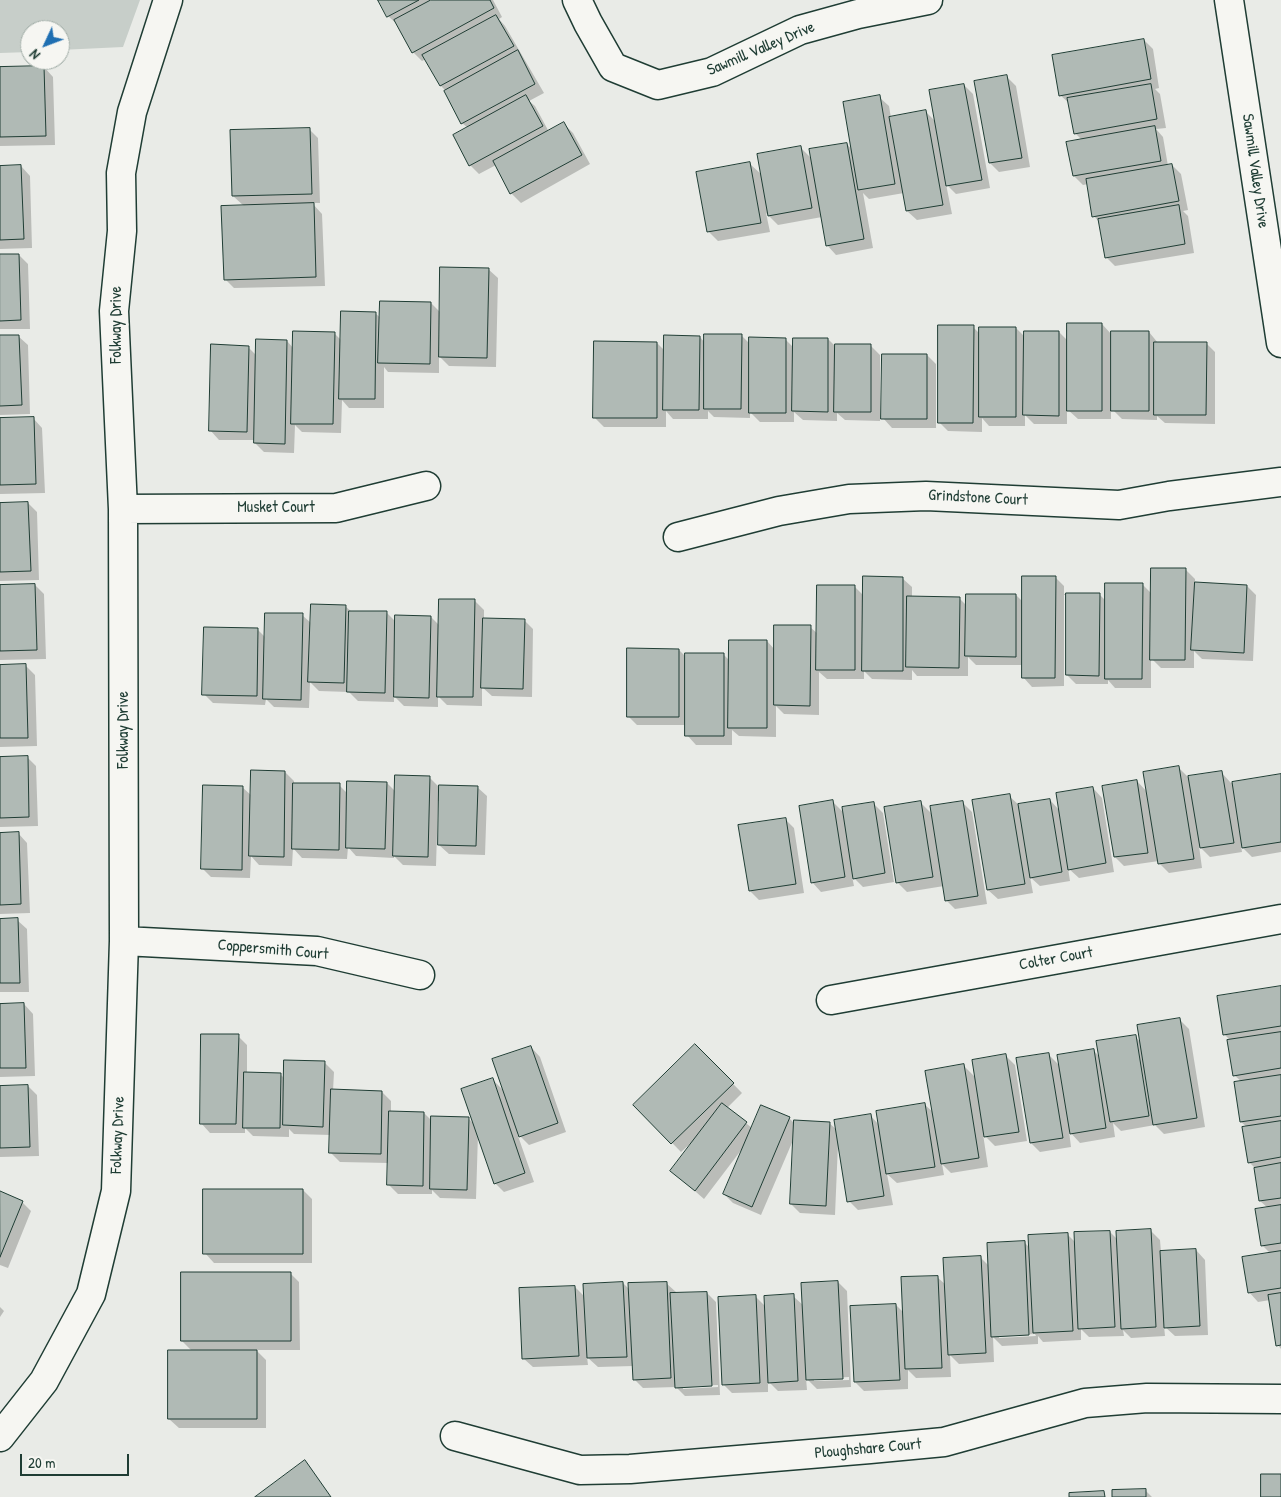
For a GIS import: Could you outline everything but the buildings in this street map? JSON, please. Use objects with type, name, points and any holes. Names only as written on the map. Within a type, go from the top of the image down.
[{"type":"street","name":"Folkway Drive","points":[[0,1437],[44,1381],[91,1294],[116,1191],[124,941],[123,509],[114,312],[122,231],[121,173],[132,112],[168,0]]},
{"type":"street","name":"Sawmill Valley Drive","points":[[577,0],[613,67],[658,85],[712,72],[800,30],[858,14],[928,0]]},
{"type":"street","name":"Sawmill Valley Drive","points":[[1228,0],[1232,13],[1281,343]]},
{"type":"street","name":"Grindstone Court","points":[[678,537],[779,511],[849,499],[926,496],[1119,505],[1170,496],[1281,482]]},
{"type":"street","name":"Musket Court","points":[[123,509],[336,508],[426,486]]},
{"type":"street","name":"Colter Court","points":[[831,1000],[1281,918]]},
{"type":"street","name":"Coppersmith Court","points":[[124,941],[317,951],[420,975]]},
{"type":"street","name":"Ploughshare Court","points":[[454,1436],[580,1470],[630,1468],[944,1442],[1085,1402],[1147,1398],[1281,1399]]},
{"type":"shaded area","points":[[0,0],[140,0],[123,47],[70,50],[70,20],[20,20],[20,52],[0,53]]}]
